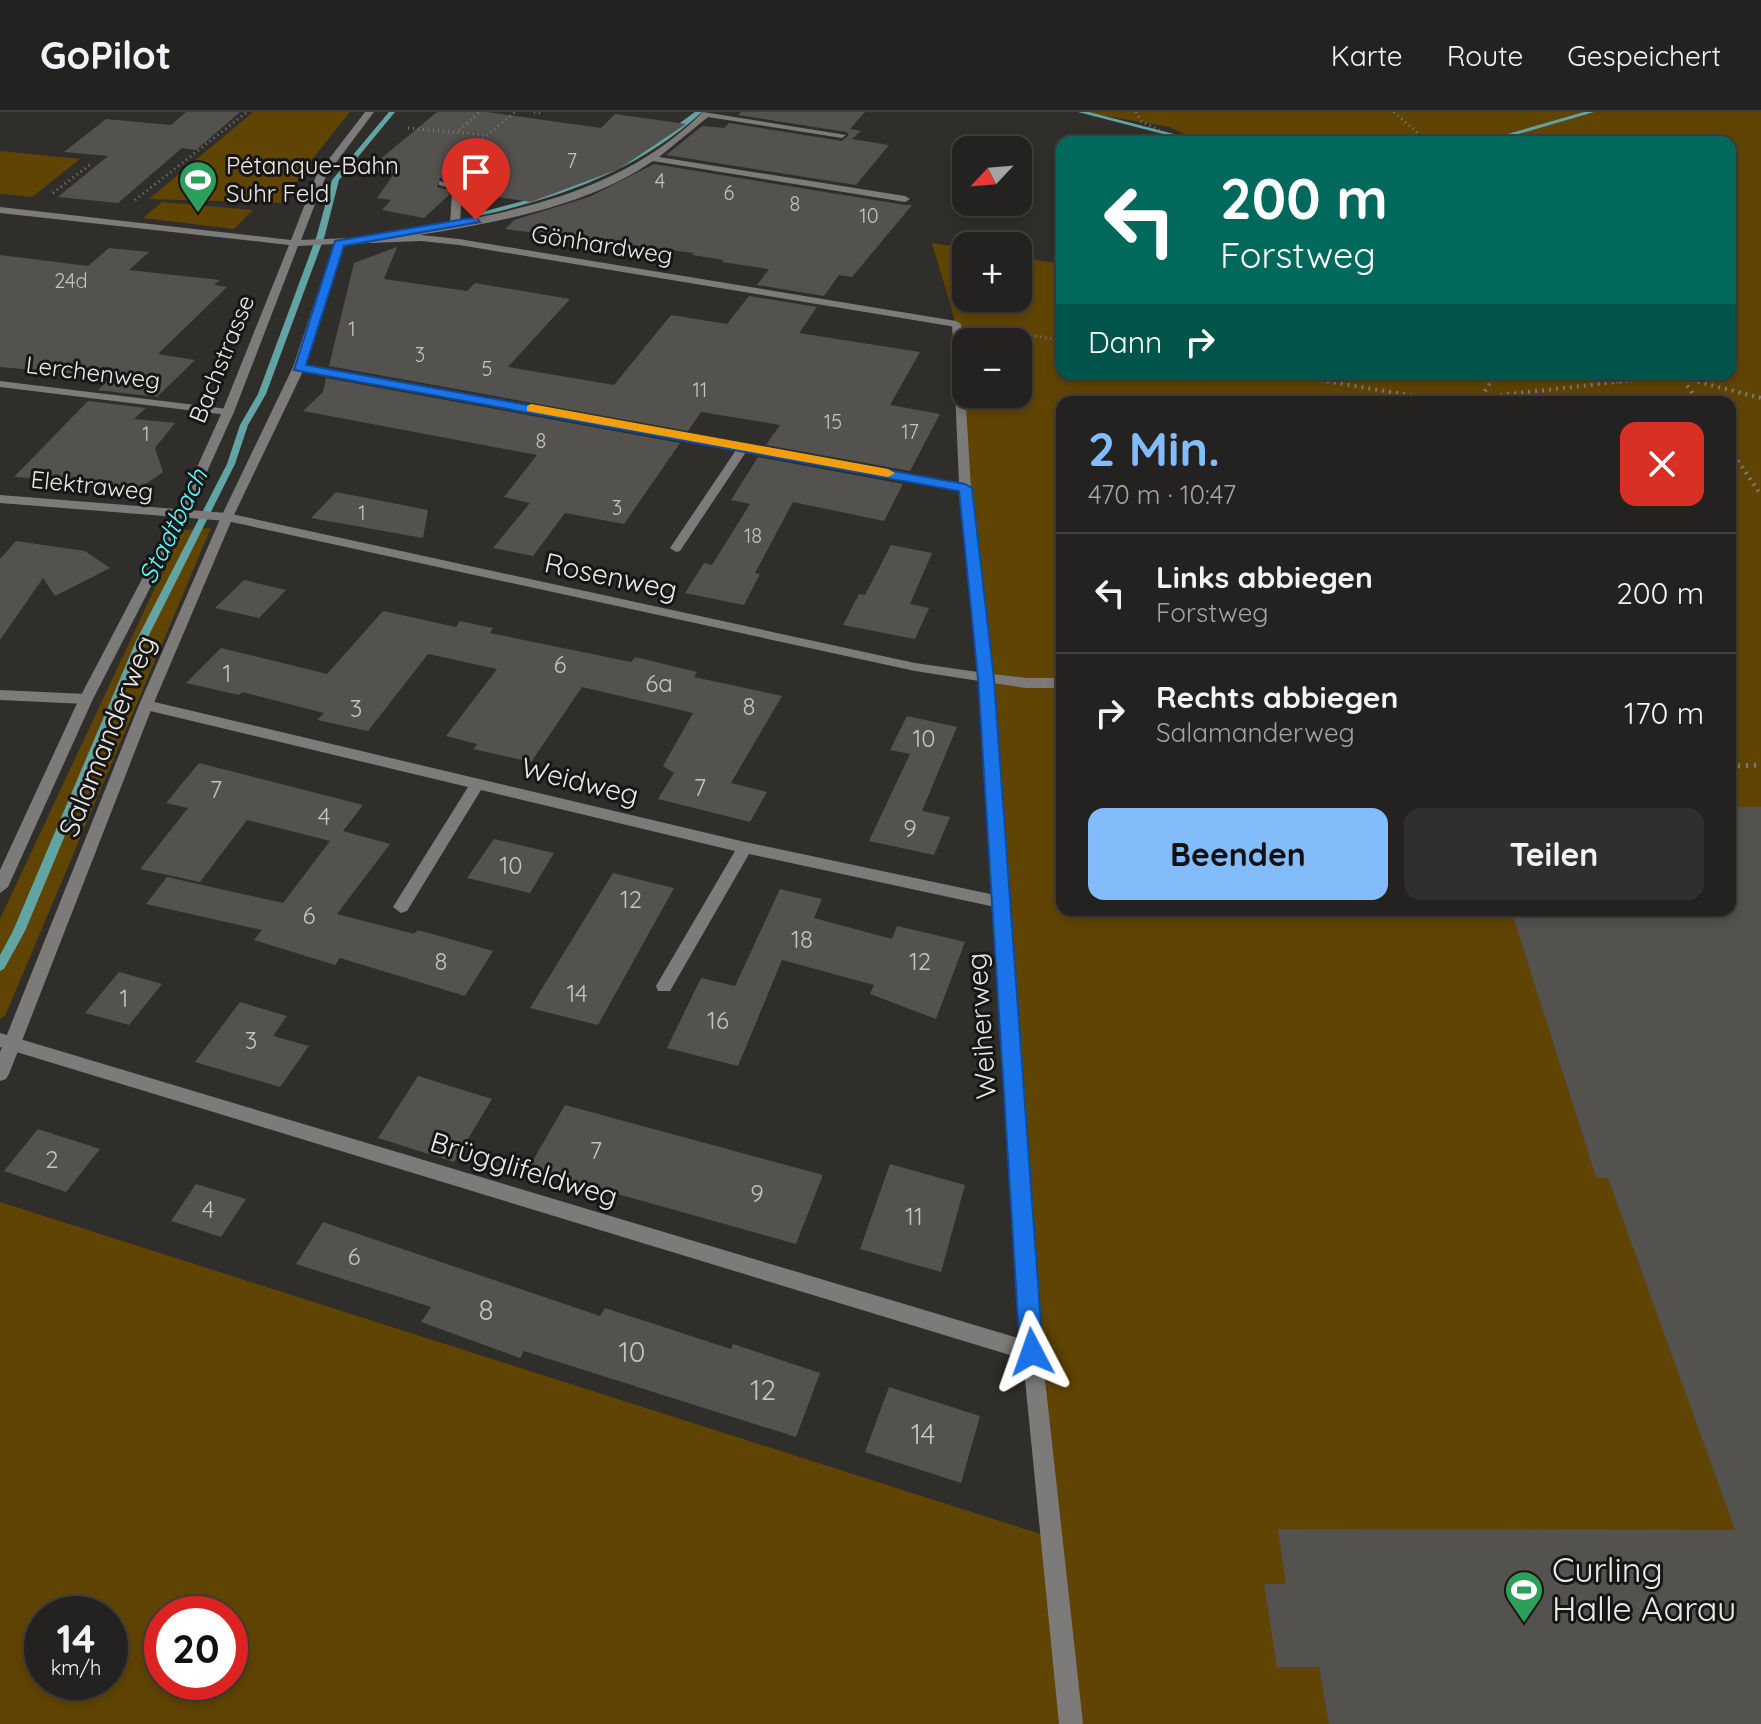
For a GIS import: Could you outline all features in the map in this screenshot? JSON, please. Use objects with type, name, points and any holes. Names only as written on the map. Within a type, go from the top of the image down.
[{"type":"street","name":"Bachstrasse","points":[[0,887],[86,699],[181,516],[228,412],[321,176],[370,112]]},
{"type":"street","points":[[370,240],[455,224],[599,187],[669,147],[707,113],[842,135]]},
{"type":"street","points":[[650,158],[905,199]]},
{"type":"street","points":[[442,183],[454,186],[457,193],[455,224]]},
{"type":"street","name":"Gönhardweg","points":[[0,210],[293,243],[339,244],[421,238],[459,242],[956,324]]},
{"type":"street","name":"Salamanderweg","points":[[0,1074],[6,1042],[146,705],[226,517],[299,367],[339,244]]},
{"type":"street","name":"Weiherweg","points":[[956,324],[965,488],[986,679],[1003,903],[1032,1352],[1071,1724]]},
{"type":"street","points":[[299,367],[965,488]]},
{"type":"street","name":"Lerchenweg","points":[[0,384],[228,412]]},
{"type":"street","points":[[676,548],[744,446]]},
{"type":"street","name":"Elektraweg","points":[[0,499],[181,516],[226,517]]},
{"type":"street","name":"Rosenweg","points":[[226,517],[900,664],[986,679],[1056,683]]},
{"type":"street","points":[[0,695],[86,699]]},
{"type":"street","name":"Weidweg","points":[[146,705],[745,848],[1003,903]]},
{"type":"street","points":[[401,907],[478,783]]},
{"type":"street","points":[[664,986],[745,848]]},
{"type":"street","name":"Brügglifeldweg","points":[[6,1042],[1032,1352]]},
{"type":"path","points":[[103,222],[163,180],[247,112]]},
{"type":"path","points":[[458,131],[480,112]]},
{"type":"path","points":[[471,148],[515,112]]},
{"type":"path","points":[[534,112],[541,113]]},
{"type":"path","points":[[1136,112],[1141,121],[1170,136]]},
{"type":"path","points":[[1394,112],[1421,136]]},
{"type":"path","points":[[408,128],[486,135]]},
{"type":"path","points":[[26,213],[91,164]]},
{"type":"path","points":[[956,324],[1056,339]]},
{"type":"path","points":[[1324,380],[1415,396]]},
{"type":"path","points":[[1490,396],[1634,380]]},
{"type":"path","points":[[1696,380],[1761,398]]},
{"type":"path","points":[[1736,458],[1761,495]]},
{"type":"path","points":[[1736,766],[1761,765]]},
{"type":"shaded area","points":[[253,112],[350,112],[302,172],[285,203],[149,199]]},
{"type":"shaded area","points":[[1083,112],[1761,112],[1761,1724],[0,1724],[0,1202],[1050,1537],[963,408],[1032,408],[1032,328],[956,328],[952,312],[1032,312],[1032,259],[1056,263],[1056,380],[1736,380],[1736,136],[1189,136],[1169,127]]},
{"type":"shaded area","points":[[0,151],[80,159],[32,197],[0,194]]},
{"type":"shaded area","name":"Pétanque-Bahn Suhr Feld","points":[[162,202],[253,210],[234,229],[143,218]]},
{"type":"shaded area","points":[[932,243],[952,246],[952,310]]},
{"type":"shaded area","points":[[211,528],[5,1016],[0,1019],[0,919],[182,530]]},
{"type":"building","points":[[186,112],[240,112],[196,150],[182,148],[118,203],[58,197],[108,156],[64,152],[106,119],[171,125]]},
{"type":"building","points":[[437,112],[487,112],[601,128],[615,114],[686,124],[619,169],[531,202],[465,192],[460,183],[440,178],[437,187],[448,190],[449,195],[424,218],[382,210],[391,200],[377,198],[394,174],[367,170]]},
{"type":"building","points":[[741,112],[865,112],[850,129],[861,131],[852,139],[889,145],[856,185],[666,155],[702,126],[724,128],[729,123],[842,141],[849,135],[846,132],[738,115]]},
{"type":"building","points":[[654,164],[912,205],[852,277],[839,275],[824,296],[757,285],[769,269],[722,262],[724,260],[692,255],[694,253],[505,229],[514,220],[589,197]]},
{"type":"building","points":[[397,247],[384,279],[467,291],[475,283],[570,299],[508,367],[614,385],[671,315],[727,324],[749,296],[817,307],[799,333],[920,352],[890,405],[940,414],[910,471],[766,445],[780,425],[701,412],[688,431],[329,366],[354,263]]},
{"type":"building","points":[[109,248],[149,252],[129,270],[220,280],[214,285],[227,287],[158,354],[195,360],[157,397],[98,390],[111,377],[0,367],[0,255],[88,266]]},
{"type":"building","points":[[326,378],[680,443],[624,524],[565,513],[533,556],[493,548],[530,503],[504,497],[537,455],[303,411],[323,392]]},
{"type":"building","points":[[88,401],[146,408],[134,419],[175,423],[155,448],[163,472],[139,489],[82,486],[85,481],[14,477]]},
{"type":"building","points":[[758,457],[903,484],[884,521],[793,502],[755,573],[760,574],[744,605],[685,593],[704,563],[712,565],[750,504],[731,500]]},
{"type":"building","points":[[336,492],[428,510],[423,538],[311,518]]},
{"type":"building","points":[[16,541],[85,551],[110,568],[55,596],[43,578],[0,640],[0,559]]},
{"type":"building","points":[[891,545],[932,553],[910,604],[929,608],[915,639],[843,625],[859,594],[865,595]]},
{"type":"building","points":[[244,580],[286,590],[259,618],[215,608]]},
{"type":"building","points":[[383,611],[456,627],[460,621],[493,628],[490,633],[631,662],[635,657],[697,672],[694,677],[782,696],[731,783],[767,792],[750,822],[658,799],[674,773],[663,766],[693,713],[582,687],[531,762],[473,749],[477,744],[446,736],[497,669],[428,654],[368,731],[317,720],[324,713],[242,692],[239,695],[186,683],[221,648],[327,674]]},
{"type":"building","points":[[907,716],[957,727],[922,811],[950,817],[934,855],[869,841],[910,754],[890,750]]},
{"type":"building","points":[[199,763],[363,805],[343,831],[390,844],[337,914],[414,934],[418,930],[493,951],[465,996],[340,958],[335,965],[254,940],[262,930],[146,904],[167,877],[283,903],[330,841],[247,820],[200,882],[140,869],[188,808],[166,803]]},
{"type":"building","points":[[1736,807],[1761,807],[1761,1724],[1329,1724],[1319,1667],[1277,1667],[1264,1584],[1286,1584],[1278,1529],[1735,1530],[1608,1178],[1596,1177],[1513,916],[1736,916]]},
{"type":"building","points":[[494,839],[554,853],[530,893],[467,878]]},
{"type":"building","points":[[613,873],[674,888],[598,1025],[530,1008]]},
{"type":"building","points":[[780,889],[822,899],[814,918],[892,939],[897,926],[965,942],[936,1019],[870,994],[874,985],[782,960],[738,1066],[667,1048],[701,978],[735,986]]},
{"type":"building","points":[[119,972],[162,984],[129,1025],[85,1013]]},
{"type":"building","points":[[240,1002],[287,1016],[273,1036],[309,1046],[280,1087],[195,1062]]},
{"type":"building","points":[[418,1076],[492,1099],[454,1162],[378,1138]]},
{"type":"building","points":[[565,1105],[823,1175],[796,1244],[528,1169]]},
{"type":"building","points":[[38,1129],[100,1149],[66,1192],[4,1171]]},
{"type":"building","points":[[890,1164],[965,1185],[941,1272],[860,1249]]},
{"type":"building","points":[[196,1184],[246,1199],[221,1237],[171,1221]]},
{"type":"building","points":[[323,1222],[600,1316],[605,1308],[731,1349],[733,1344],[820,1373],[796,1437],[524,1351],[520,1358],[421,1322],[431,1307],[296,1264]]},
{"type":"building","points":[[889,1387],[980,1416],[961,1483],[865,1452]]},
{"type":"waterway","name":"Stadtbach","points":[[0,966],[19,931],[141,641],[231,464],[244,425],[262,394],[321,235],[336,180],[392,112]]},
{"type":"waterway","points":[[478,214],[541,199],[596,179],[647,151],[699,112]]},
{"type":"waterway","points":[[1081,112],[1178,136]]},
{"type":"waterway","points":[[1505,136],[1591,112]]},
{"type":"slow traffic","points":[[531,408],[888,473]]},
{"type":"place","name":"Pétanque-Bahn Suhr Feld","points":[[198,214]]},
{"type":"place","name":"Curling Halle Aarau","points":[[1524,1624]]},
{"type":"route","points":[[476,220],[339,244],[299,367],[965,488],[986,679],[1032,1352]]}]
